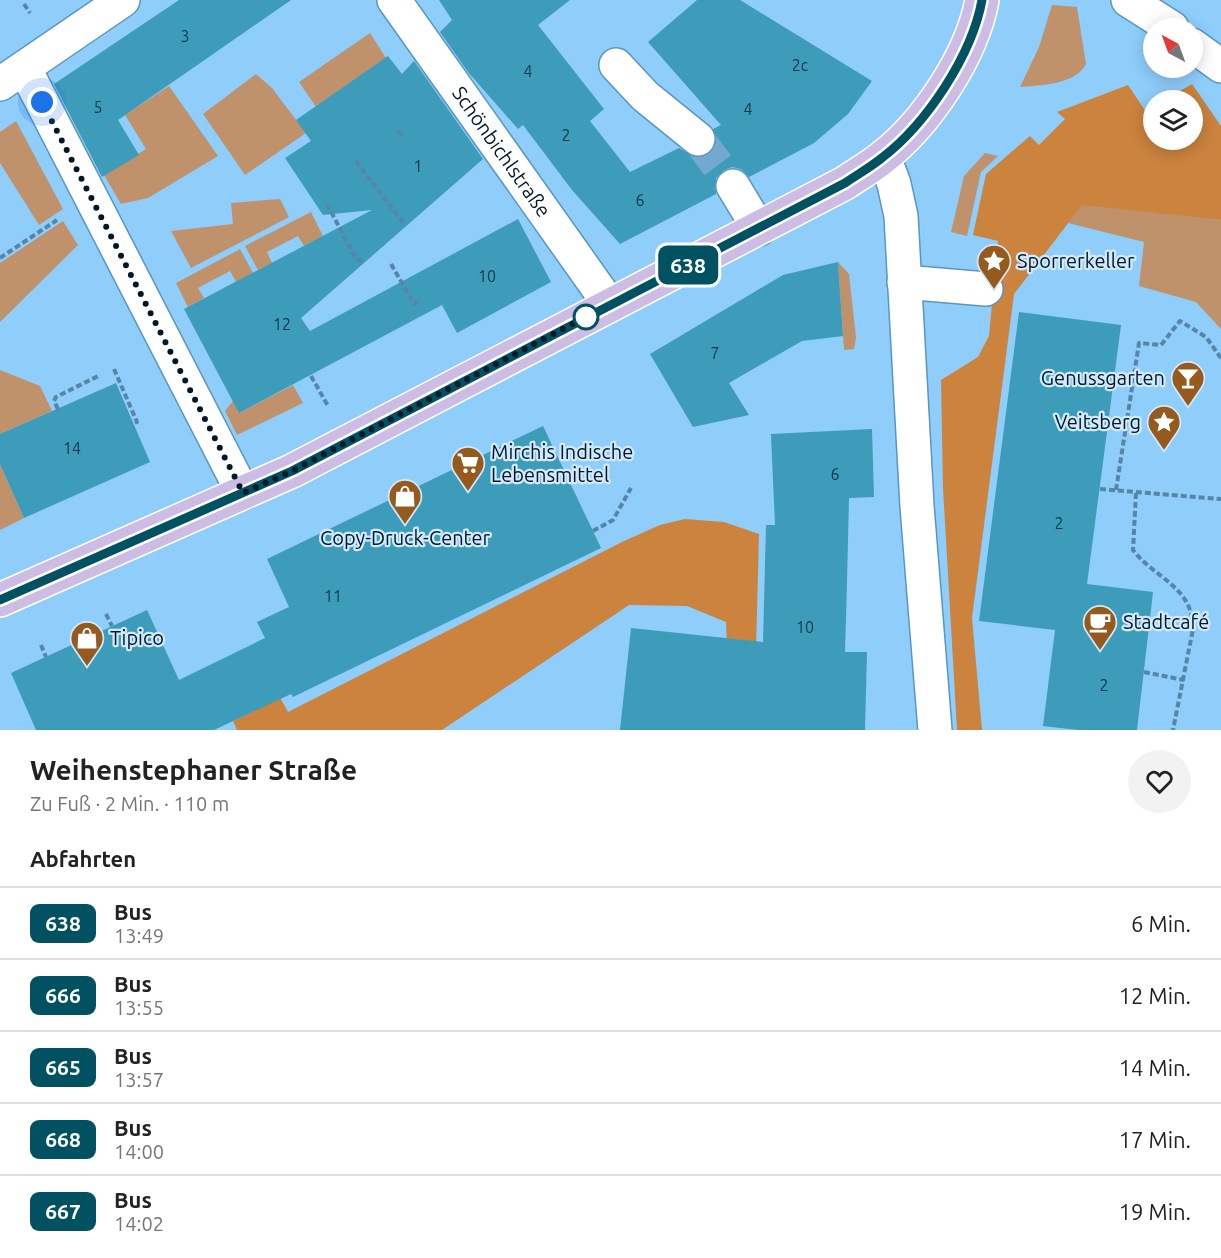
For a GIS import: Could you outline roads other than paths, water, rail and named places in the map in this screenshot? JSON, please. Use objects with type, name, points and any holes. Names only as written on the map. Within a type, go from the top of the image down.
[{"type":"main road","points":[[0,600],[292,471],[845,183],[884,157],[906,135],[947,81],[963,56],[982,0]]},
{"type":"street","points":[[123,0],[12,77],[243,493]]},
{"type":"street","name":"Schönbichlstraße","points":[[394,0],[610,304]]},
{"type":"street","points":[[1128,0],[1156,18]]},
{"type":"street","points":[[1203,53],[1221,66]]},
{"type":"street","points":[[616,65],[645,96],[698,139]]},
{"type":"street","points":[[884,157],[894,184],[901,216],[918,526],[935,730]]},
{"type":"street","points":[[733,186],[759,229]]},
{"type":"street","points":[[904,282],[987,289]]},
{"type":"tunnel","points":[[698,139],[733,186]]},
{"type":"place","name":"Sporrerkeller","points":[[994,290]]},
{"type":"place","name":"Genussgarten","points":[[1188,407]]},
{"type":"place","name":"Veitsberg","points":[[1164,451]]},
{"type":"place","name":"Mirchis Indische Lebensmittel","points":[[468,492]]},
{"type":"place","name":"Copy-Druck-Center","points":[[405,525]]},
{"type":"place","name":"Stadtcafé","points":[[1100,651]]},
{"type":"place","name":"Tipico","points":[[87,667]]}]
